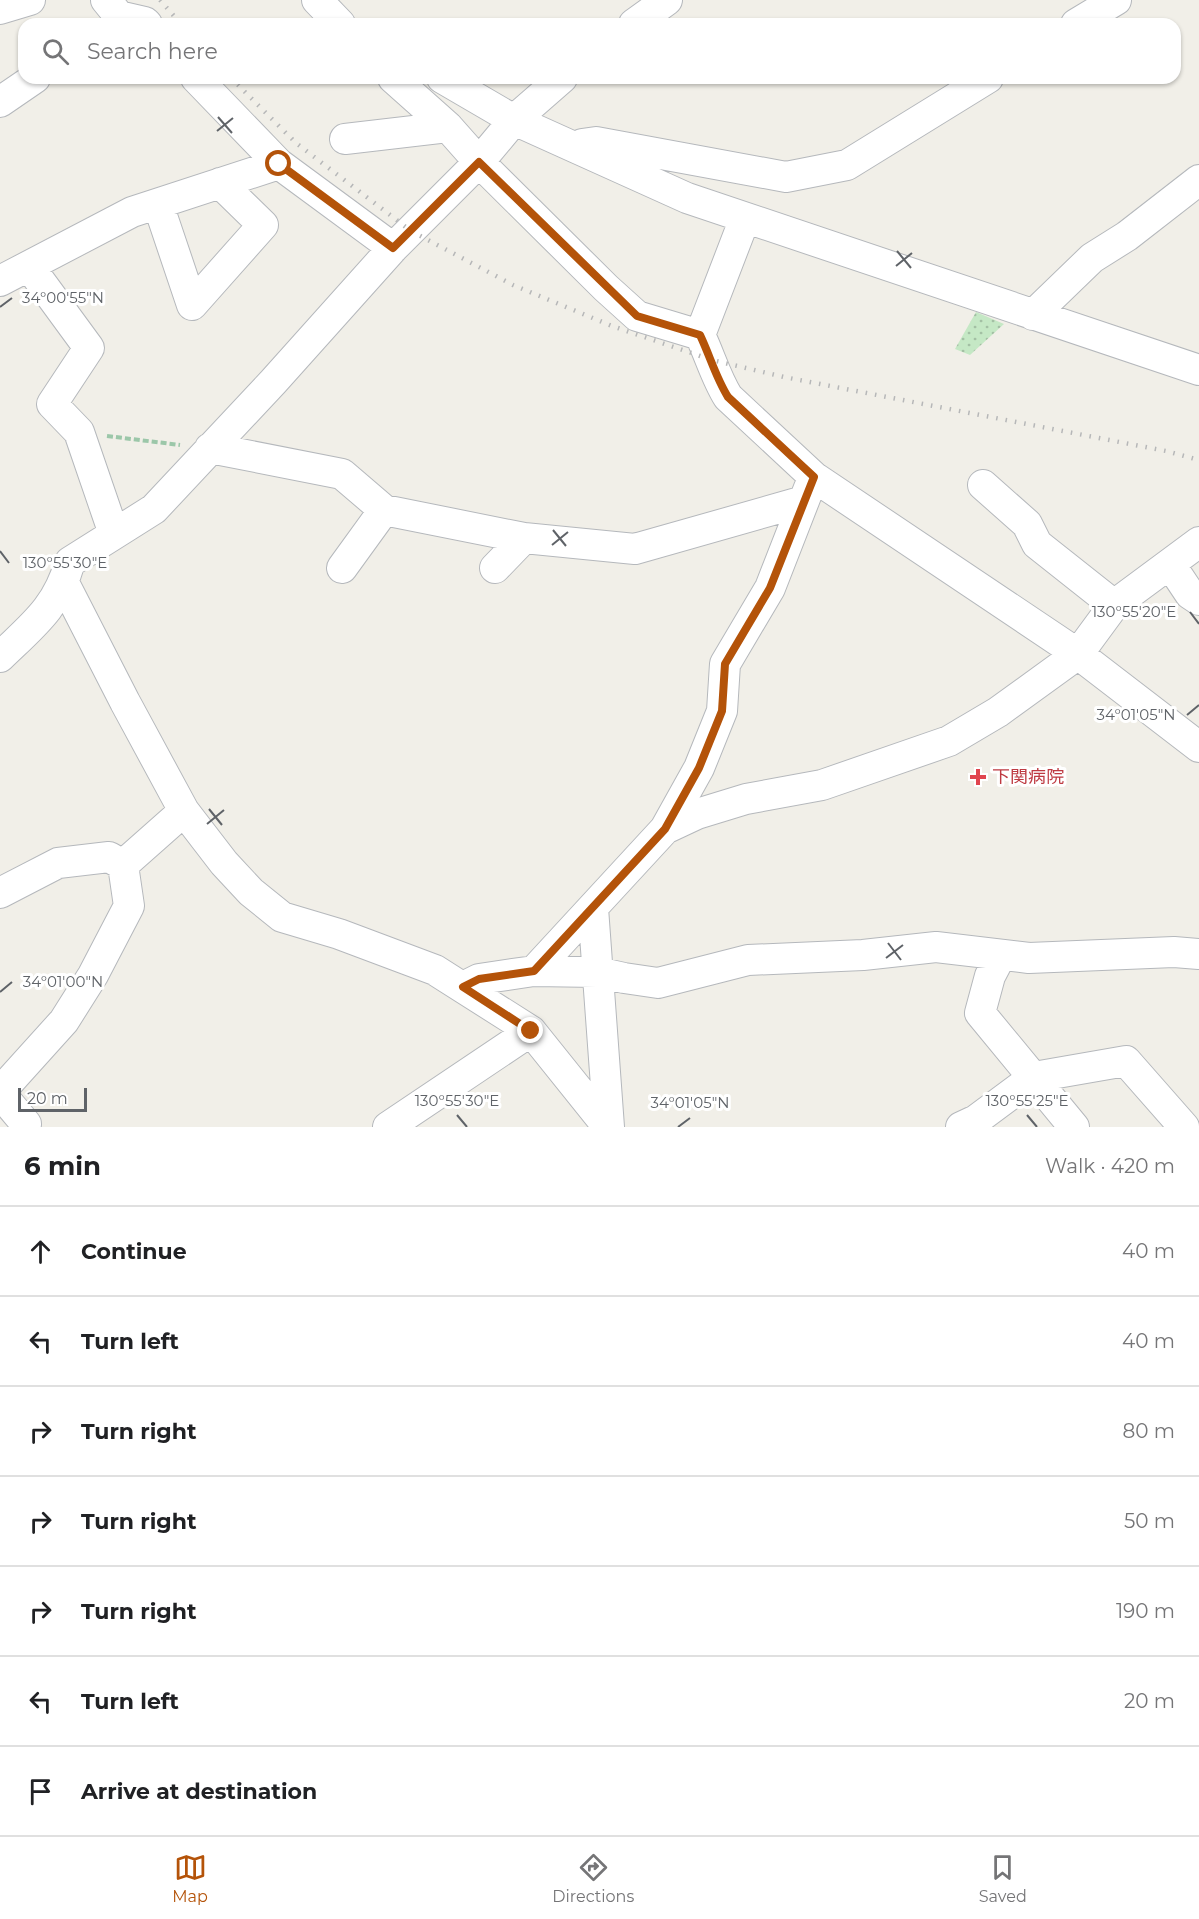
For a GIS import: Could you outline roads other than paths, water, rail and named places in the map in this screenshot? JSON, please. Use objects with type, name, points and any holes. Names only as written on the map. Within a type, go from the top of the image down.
[{"type":"street","points":[[0,9],[30,0]]},
{"type":"street","points":[[317,0],[334,18]]},
{"type":"street","points":[[642,18],[666,0]]},
{"type":"street","points":[[1086,18],[1116,0]]},
{"type":"street","points":[[0,102],[26,84]]},
{"type":"street","points":[[202,84],[279,164],[393,248]]},
{"type":"street","points":[[400,84],[448,127],[479,162],[637,316],[700,335]]},
{"type":"street","points":[[452,84],[514,120],[687,198],[1199,370]]},
{"type":"street","points":[[0,657],[50,608],[64,583],[70,562],[154,509],[393,248],[479,162],[514,120],[554,84]]},
{"type":"street","points":[[570,146],[596,142],[786,177],[847,165],[978,84]]},
{"type":"street","points":[[345,139],[448,127]]},
{"type":"street","points":[[0,281],[132,212],[279,164]]},
{"type":"street","points":[[1033,315],[1092,258],[1127,236],[1199,180]]},
{"type":"street","points":[[158,204],[192,305],[263,225],[220,183]]},
{"type":"street","points":[[745,218],[700,335],[712,360],[719,384],[728,397],[809,489],[1078,654],[1199,747]]},
{"type":"street","points":[[29,266],[89,348],[52,404],[79,432],[114,534]]},
{"type":"street","points":[[210,448],[342,474],[384,510],[524,538],[634,549],[809,489]]},
{"type":"street","points":[[983,485],[1027,524],[1037,544],[1114,605]]},
{"type":"street","points":[[534,971],[665,829],[699,768],[722,711],[725,664],[770,588],[809,489]]},
{"type":"street","points":[[342,568],[384,510]]},
{"type":"street","points":[[495,568],[524,538]]},
{"type":"street","points":[[665,829],[697,813],[746,799],[822,784],[949,741],[998,712],[1078,654],[1114,605],[1199,543]]},
{"type":"street","points":[[1170,564],[1190,594],[1199,600]]},
{"type":"street","points":[[64,583],[124,702],[184,811],[224,863],[251,892],[282,917],[339,934],[435,970],[531,1031],[609,1127]]},
{"type":"street","points":[[123,865],[184,811]]},
{"type":"street","points":[[0,893],[58,863],[109,857],[123,865]]},
{"type":"street","points":[[26,1124],[0,1092],[64,1021],[93,975],[129,906],[123,865]]},
{"type":"street","points":[[593,908],[609,1127]]},
{"type":"street","points":[[463,987],[479,979],[534,971],[597,972],[658,983],[748,960],[863,955],[936,947],[1029,958],[1174,952],[1199,954]]},
{"type":"street","points":[[1001,955],[990,976],[980,1013],[1074,1127]]},
{"type":"street","points":[[388,1127],[531,1031]]},
{"type":"street","points":[[961,1127],[976,1120],[1034,1077],[1126,1061],[1188,1120]]},
{"type":"railway","points":[[160,0],[176,18]]},
{"type":"railway","points":[[237,84],[296,143],[411,231],[513,285],[612,326],[712,360],[784,377],[1166,451],[1199,460]]},
{"type":"place","name":"下関病院","points":[[978,777]]}]
